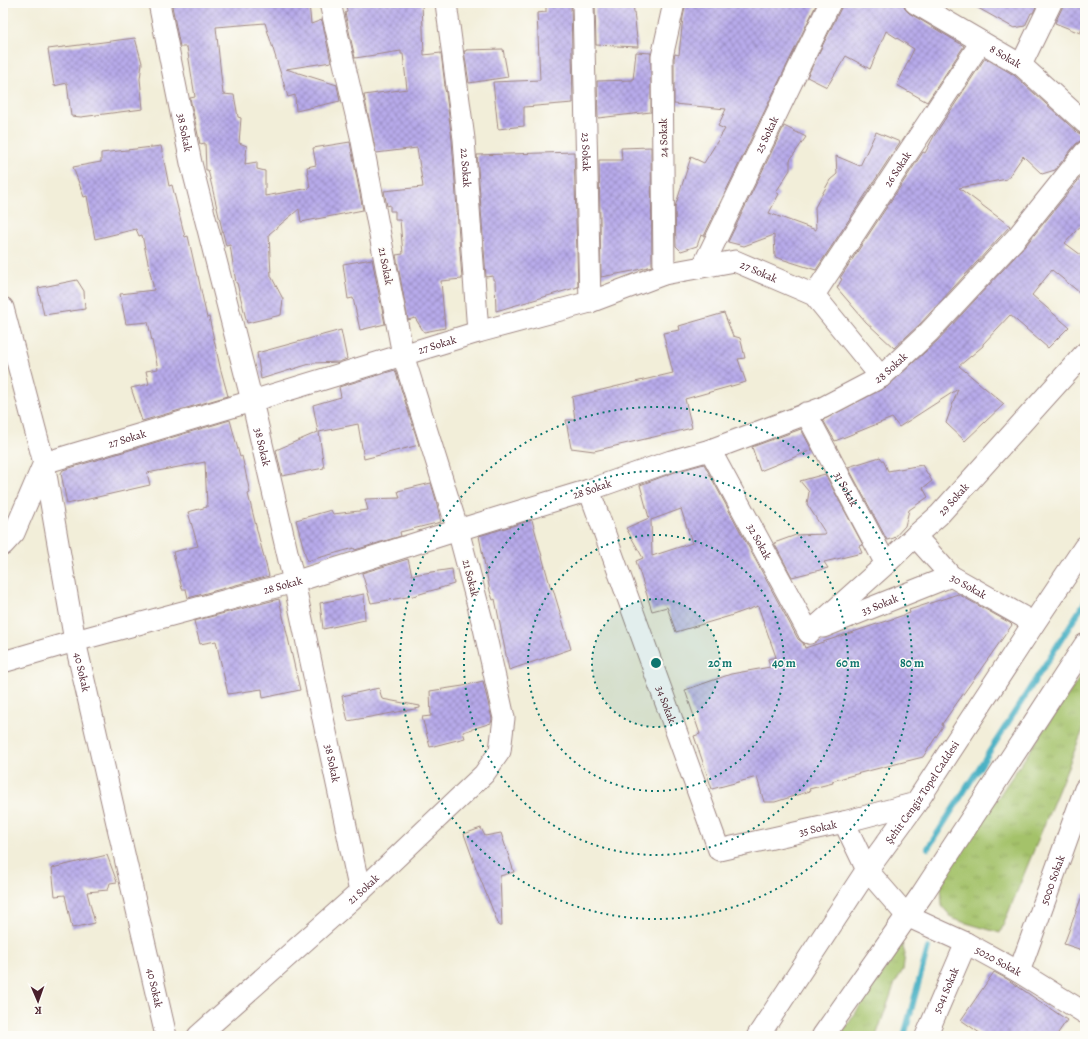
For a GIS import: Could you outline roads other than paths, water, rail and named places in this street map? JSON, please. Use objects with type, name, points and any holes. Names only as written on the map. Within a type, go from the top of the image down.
[{"type":"main road","name":"Şehit Cengiz Topel Caddesi","points":[[758,1036],[867,870],[916,803],[1085,547]]},
{"type":"main road","points":[[823,1036],[907,916],[1085,645]]},
{"type":"street","name":"38 Sokak","points":[[159,3],[191,163],[252,401],[294,582],[360,892]]},
{"type":"street","name":"21 Sokak","points":[[198,1036],[360,892],[484,774],[500,751],[504,718],[484,628],[458,530],[403,355],[361,136],[330,3]]},
{"type":"street","name":"22 Sokak","points":[[446,3],[464,138],[478,332]]},
{"type":"street","name":"23 Sokak","points":[[583,3],[590,302]]},
{"type":"street","name":"24 Sokak","points":[[664,274],[662,57],[674,3]]},
{"type":"street","name":"25 Sokak","points":[[703,266],[830,3]]},
{"type":"street","name":"8 Sokak","points":[[915,3],[1021,65],[1085,123]]},
{"type":"street","points":[[1021,65],[1050,3]]},
{"type":"street","name":"26 Sokak","points":[[814,295],[981,42]]},
{"type":"street","name":"28 Sokak","points":[[3,662],[294,582],[589,490],[671,461],[710,450],[822,408],[881,377],[929,332],[1016,237],[1085,152]]},
{"type":"street","name":"27 Sokak","points":[[44,463],[478,332],[590,302],[664,274],[736,261],[814,295],[881,377]]},
{"type":"street","name":"40 Sokak","points":[[3,308],[44,463],[75,642],[166,1036]]},
{"type":"street","name":"29 Sokak","points":[[809,633],[886,564],[914,536],[940,515],[1085,353]]},
{"type":"street","name":"31 Sokak","points":[[806,413],[886,564]]},
{"type":"street","name":"32 Sokak","points":[[710,450],[809,633]]},
{"type":"street","points":[[3,545],[14,533],[44,463]]},
{"type":"street","name":"34 Sokak","points":[[589,490],[719,850]]},
{"type":"street","name":"30 Sokak","points":[[914,536],[951,576],[1034,623]]},
{"type":"street","name":"33 Sokak","points":[[809,633],[951,576]]},
{"type":"street","name":"5000 Sokak","points":[[1019,972],[1085,788]]},
{"type":"street","name":"35 Sokak","points":[[719,850],[844,822],[916,803]]},
{"type":"street","points":[[844,822],[867,870],[907,916]]},
{"type":"street","name":"5020 Sokak","points":[[907,916],[966,943],[1019,972],[1085,1013]]},
{"type":"street","name":"5041 Sokak","points":[[926,1036],[966,943]]},
{"type":"waterway","points":[[928,848],[1085,602]]},
{"type":"waterway","points":[[904,1036],[928,948]]}]
